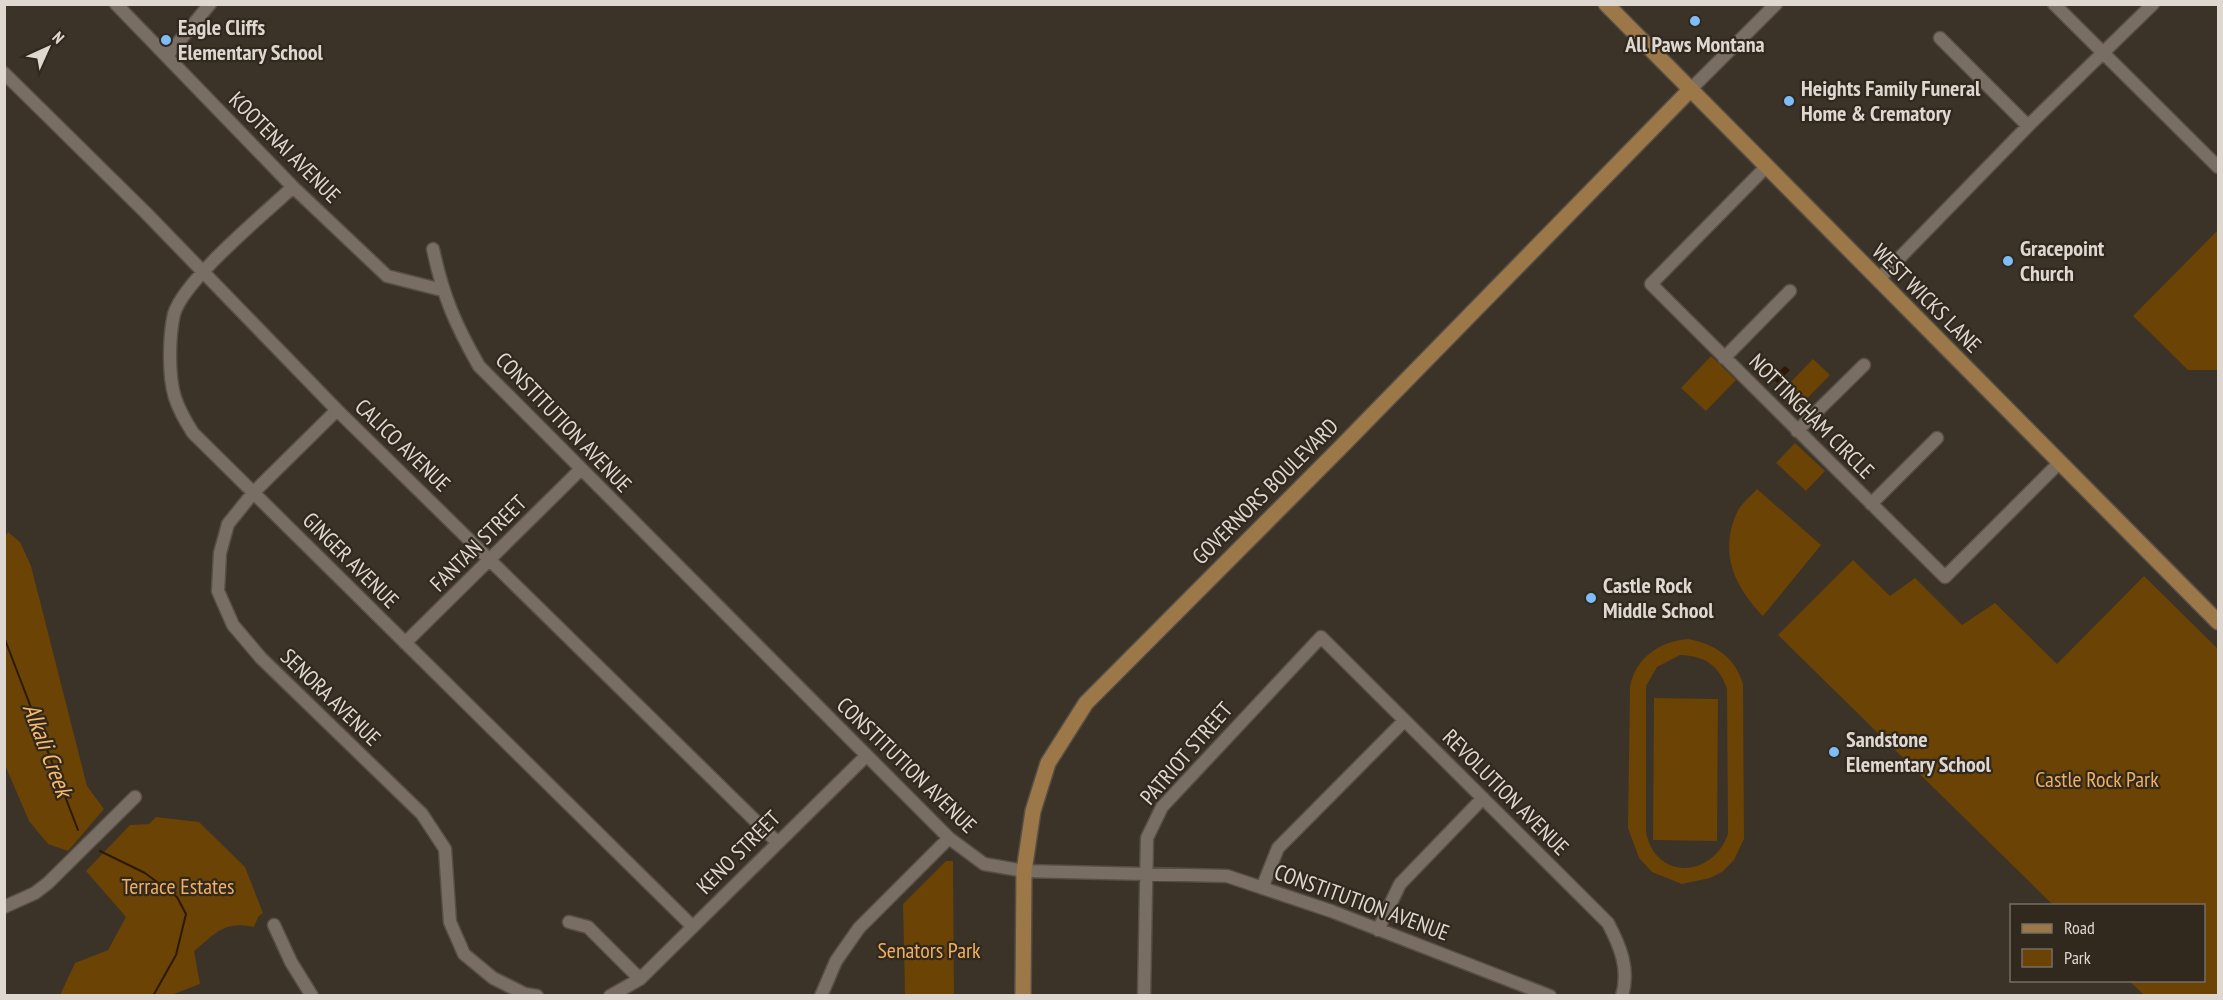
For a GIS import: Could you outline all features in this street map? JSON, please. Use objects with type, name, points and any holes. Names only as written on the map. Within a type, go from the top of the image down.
[{"type":"main road","name":"WEST WICKS LANE","points":[[1606,4],[1689,91],[2218,621]]},
{"type":"main road","name":"GOVERNORS BOULEVARD","points":[[1023,996],[1024,871],[1033,811],[1048,763],[1086,703],[1340,448],[1689,91]]},
{"type":"street","name":"KOOTENAI AVENUE","points":[[116,4],[293,187],[387,276],[442,290]]},
{"type":"street","points":[[167,56],[210,4]]},
{"type":"street","points":[[1689,91],[1776,4]]},
{"type":"street","points":[[2054,4],[2218,167]]},
{"type":"street","points":[[1878,280],[2028,126],[2153,4]]},
{"type":"street","points":[[1940,38],[2028,126]]},
{"type":"street","name":"CALICO AVENUE","points":[[4,73],[337,410],[777,842]]},
{"type":"street","name":"NOTTINGHAM CIRCLE","points":[[1766,167],[1652,284],[1724,358],[1945,577],[2059,463]]},
{"type":"street","name":"GINGER AVENUE","points":[[293,187],[202,272],[184,295],[174,313],[170,346],[170,382],[177,408],[193,433],[693,927]]},
{"type":"street","name":"CONSTITUTION AVENUE","points":[[433,249],[442,290],[454,321],[478,366],[580,471],[949,838],[984,864],[1024,871],[1227,876],[1378,930],[1550,996]]},
{"type":"street","points":[[1724,358],[1790,291]]},
{"type":"street","points":[[1797,431],[1864,365]]},
{"type":"street","name":"SENORA AVENUE","points":[[337,410],[253,493],[228,524],[220,553],[218,591],[233,625],[261,658],[422,814],[445,849],[450,922],[464,954],[493,978],[525,994],[537,996]]},
{"type":"street","points":[[1871,504],[1937,438]]},
{"type":"street","name":"FANTAN STREET","points":[[405,643],[580,471]]},
{"type":"street","name":"REVOLUTION AVENUE","points":[[1321,637],[1608,923],[1623,954],[1622,996]]},
{"type":"street","name":"PATRIOT STREET","points":[[1144,996],[1147,838],[1162,807],[1321,637]]},
{"type":"street","points":[[1262,888],[1278,848],[1404,721]]},
{"type":"street","name":"KENO STREET","points":[[640,979],[866,756]]},
{"type":"street","points":[[4,907],[35,893],[48,883],[135,797]]},
{"type":"street","points":[[1378,930],[1400,884],[1483,798]]},
{"type":"street","points":[[821,996],[836,961],[859,928],[949,838]]},
{"type":"street","points":[[570,922],[588,927],[640,979],[610,996]]},
{"type":"street","points":[[274,925],[291,962],[312,996]]},
{"type":"green space","points":[[2218,230],[2218,370],[2188,370],[2133,316]]},
{"type":"green space","points":[[1711,356],[1736,380],[1706,411],[1681,388]]},
{"type":"green space","points":[[1813,359],[1830,375],[1796,410],[1779,394]]},
{"type":"green space","points":[[1795,443],[1825,471],[1806,491],[1776,463]]},
{"type":"green space","points":[[1757,489],[1821,545],[1763,616],[1744,593],[1732,568],[1729,554],[1732,525],[1738,510]]},
{"type":"green space","name":"Terrace Estates","points":[[8,532],[20,542],[31,566],[87,786],[104,809],[68,851],[48,844],[29,821],[5,765],[4,538]]},
{"type":"green space","name":"Castle Rock Park","points":[[1853,560],[1890,596],[1915,578],[1962,625],[1995,603],[2057,664],[2144,576],[2218,649],[2218,995],[2144,995],[2130,982],[2205,982],[2205,904],[2052,904],[1778,635]]},
{"type":"green space","points":[[1678,640],[1698,641],[1723,653],[1735,666],[1743,684],[1744,839],[1734,860],[1722,872],[1710,878],[1682,884],[1652,872],[1639,858],[1628,828],[1630,687],[1637,668],[1650,653]],"holes":[[[1680,655],[1710,663],[1720,674],[1727,689],[1728,834],[1720,849],[1710,859],[1697,866],[1684,868],[1672,866],[1660,859],[1651,848],[1646,832],[1646,686],[1657,667]]]},
{"type":"green space","points":[[1654,698],[1718,699],[1717,841],[1653,840]]},
{"type":"green space","name":"Terrace Estates","points":[[156,817],[199,822],[245,867],[263,913],[258,917],[254,927],[235,925],[227,927],[214,934],[194,951],[200,984],[171,995],[60,995],[75,963],[108,950],[126,917],[86,871],[130,825],[149,824]]},
{"type":"green space","name":"Senators Park","points":[[946,861],[953,861],[954,995],[905,995],[903,904]]},
{"type":"shaded area","points":[[1766,359],[1779,371],[1785,366],[1790,370],[1777,383],[1760,366]]},
{"type":"waterway","name":"Alkali Creek","points":[[4,637],[78,830]]},
{"type":"waterway","name":"Alkali Creek","points":[[100,851],[145,873],[177,897],[186,914],[176,955],[153,996]]},
{"type":"place","name":"All Paws Montana","points":[[1695,21]]},
{"type":"place","name":"Eagle Cliffs Elementary School","points":[[166,40]]},
{"type":"place","name":"Heights Family Funeral Home & Crematory","points":[[1789,101]]},
{"type":"place","name":"Gracepoint Church","points":[[2008,261]]},
{"type":"place","name":"Castle Rock Middle School","points":[[1591,598]]},
{"type":"place","name":"Sandstone Elementary School","points":[[1834,752]]}]
